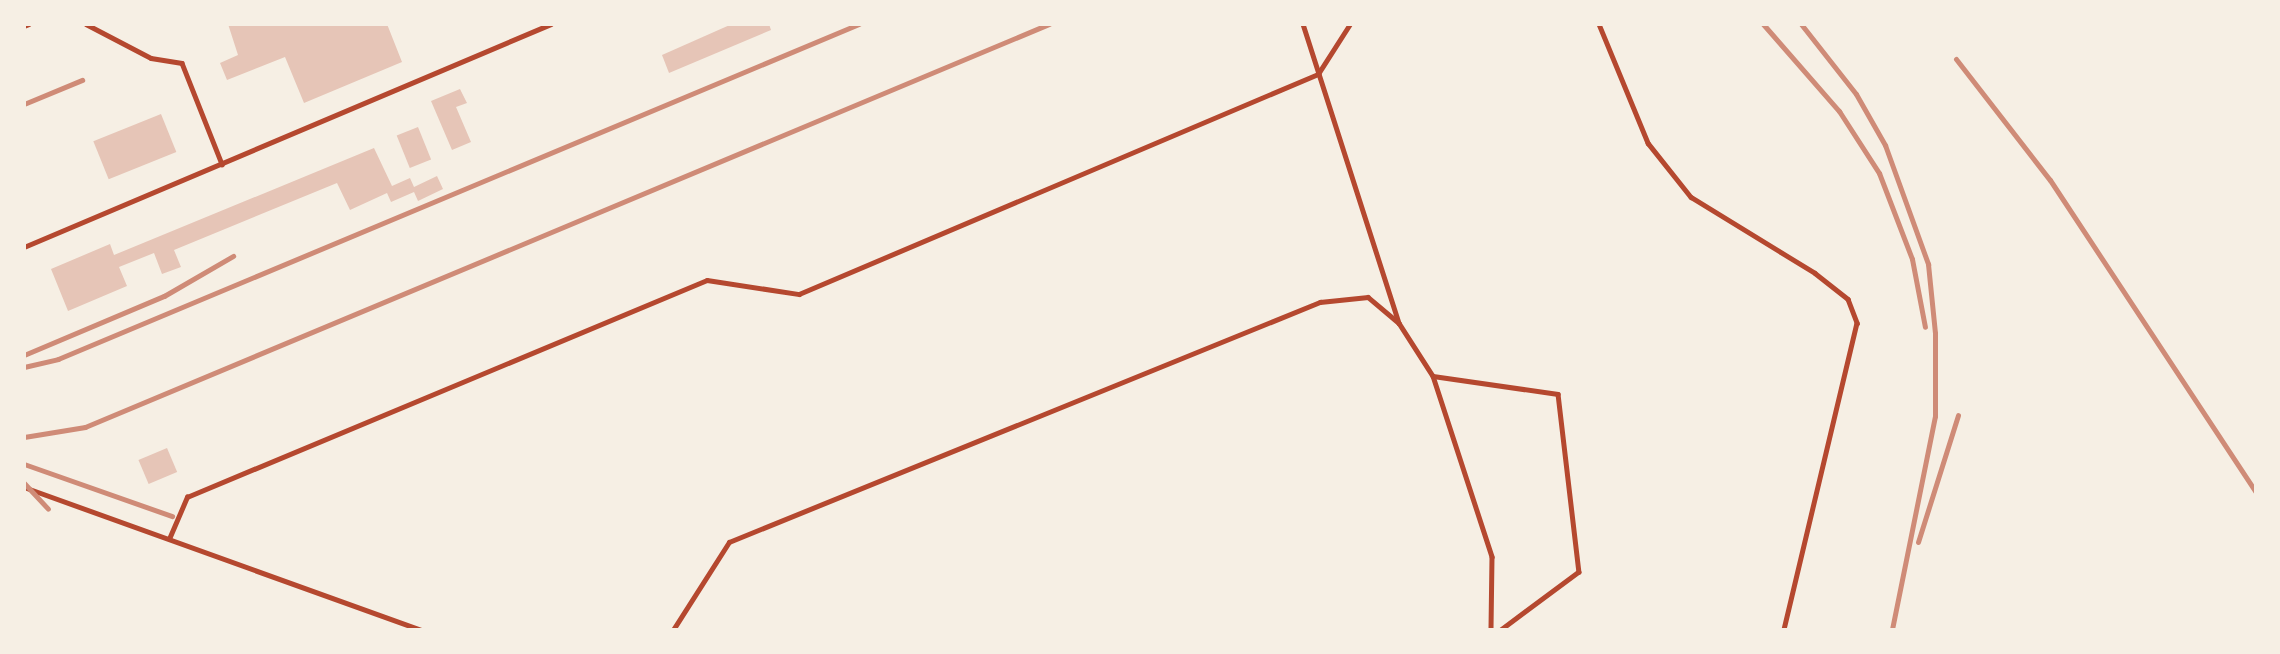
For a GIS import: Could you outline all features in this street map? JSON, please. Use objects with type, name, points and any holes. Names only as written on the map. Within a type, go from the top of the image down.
[{"type":"lane","points":[[86,24],[151,58],[182,63],[222,164]]},
{"type":"lane","points":[[24,247],[551,24]]},
{"type":"lane","points":[[1303,24],[1399,323],[1433,376],[1492,557],[1491,629]]},
{"type":"lane","points":[[169,539],[187,498],[707,280],[799,294],[1318,74],[1350,24]]},
{"type":"lane","points":[[1599,24],[1648,144],[1691,197],[1815,273],[1848,299],[1857,323],[1784,629]]},
{"type":"lane","points":[[673,629],[729,542],[1320,302],[1368,297],[1399,323]]},
{"type":"lane","points":[[1433,376],[1558,394],[1579,572],[1501,629]]},
{"type":"lane","points":[[24,487],[422,629]]},
{"type":"building","points":[[228,24],[387,24],[402,62],[304,103],[285,57],[227,80],[220,63],[238,55]]},
{"type":"building","points":[[732,24],[769,24],[771,30],[669,73],[662,55]]},
{"type":"building","points":[[460,89],[467,103],[456,107],[471,142],[452,150],[431,101]]},
{"type":"building","points":[[161,114],[176,152],[109,179],[93,141]]},
{"type":"building","points":[[418,127],[431,159],[410,168],[397,136]]},
{"type":"building","points":[[374,148],[392,186],[410,178],[414,187],[437,176],[443,189],[418,201],[414,192],[391,202],[387,193],[350,210],[337,183],[174,250],[181,267],[162,274],[154,253],[119,267],[127,286],[68,311],[51,269],[110,244],[114,255]]},
{"type":"building","points":[[167,448],[177,472],[149,484],[138,460]]},
{"type":"railway","points":[[24,367],[58,359],[859,24]]},
{"type":"railway","points":[[24,437],[85,427],[1049,24]]},
{"type":"railway","points":[[1763,24],[1839,111],[1879,173],[1912,259],[1925,327]]},
{"type":"railway","points":[[1801,24],[1856,94],[1885,145],[1928,264],[1935,333],[1935,416],[1892,630]]},
{"type":"railway","points":[[1956,59],[2050,180],[2256,492]]},
{"type":"railway","points":[[24,104],[82,80]]},
{"type":"railway","points":[[24,355],[164,296],[233,256]]},
{"type":"railway","points":[[1918,542],[1958,415]]},
{"type":"railway","points":[[24,464],[172,516]]},
{"type":"railway","points":[[24,483],[48,509]]}]
